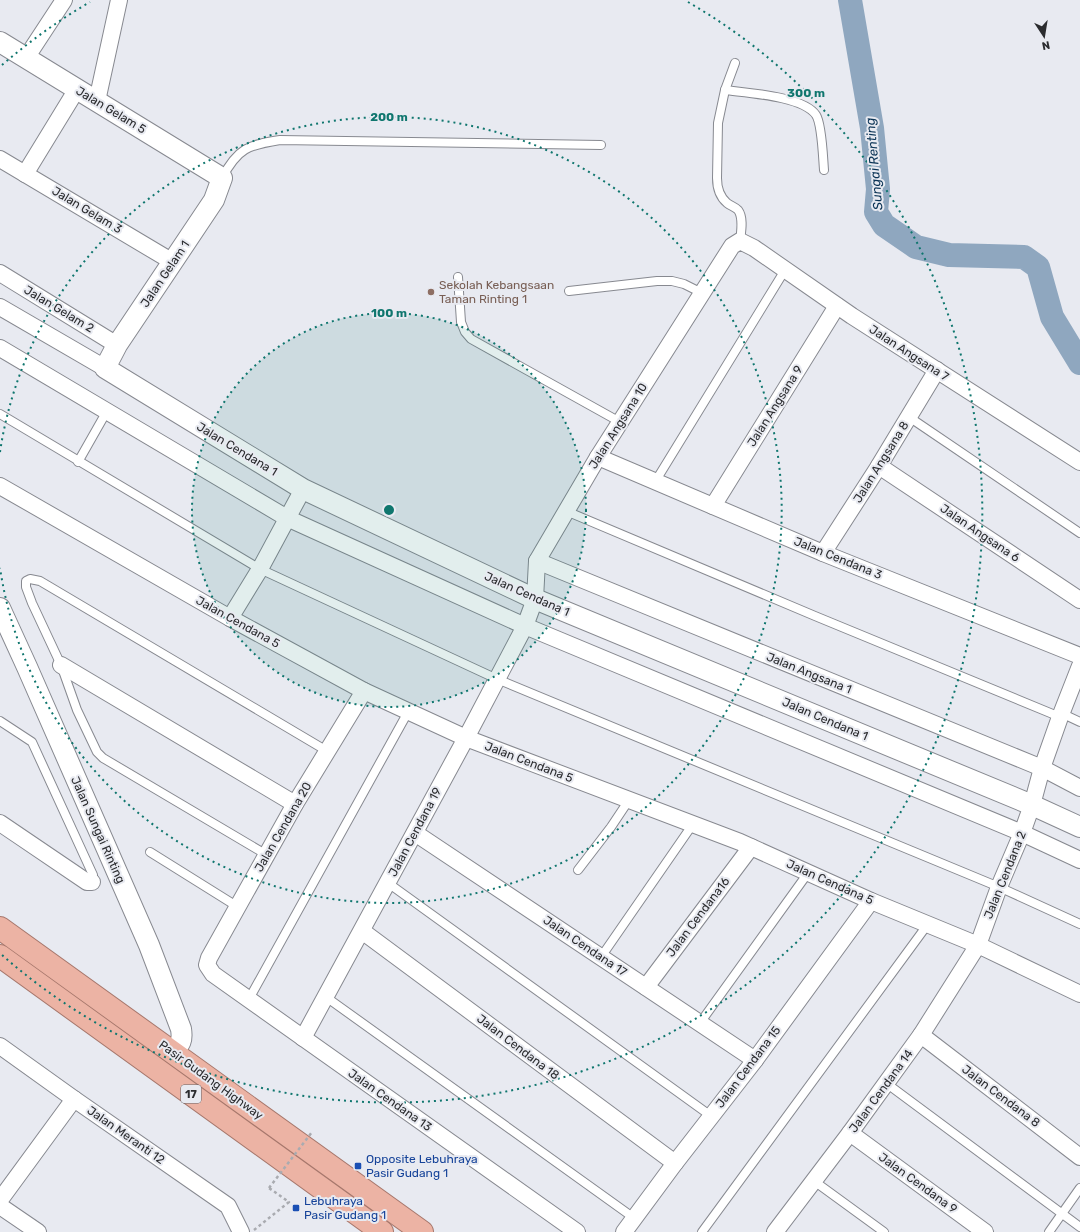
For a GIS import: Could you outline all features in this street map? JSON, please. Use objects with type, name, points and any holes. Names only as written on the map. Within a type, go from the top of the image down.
[{"type":"highway","name":"Pasir Gudang Highway","points":[[0,928],[422,1232]]},
{"type":"highway","name":"Pasir Gudang Highway","points":[[0,956],[382,1232]]},
{"type":"street","points":[[26,58],[64,0]]},
{"type":"street","points":[[97,101],[118,0]]},
{"type":"street","name":"Jalan Gelam 5","points":[[0,42],[222,178]]},
{"type":"street","points":[[25,174],[77,89]]},
{"type":"street","name":"Jalan Gelam 3","points":[[0,159],[173,262]]},
{"type":"street","name":"Jalan Gelam 1","points":[[105,368],[117,344],[214,200],[222,178]]},
{"type":"street","name":"Jalan Angsana 7","points":[[740,241],[754,248],[837,306],[1080,462]]},
{"type":"street","name":"Jalan Angsana 10","points":[[525,626],[535,598],[537,561],[620,422],[732,246],[740,241]]},
{"type":"street","name":"Jalan Gelam 2","points":[[0,273],[117,344]]},
{"type":"street","name":"Jalan Angsana 9","points":[[713,506],[837,306]]},
{"type":"street","name":"Jalan Cendana 1","points":[[0,307],[105,368],[303,489],[535,598],[1032,805],[1080,827]]},
{"type":"street","points":[[0,348],[287,518],[525,626],[1022,834],[1080,860]]},
{"type":"street","name":"Jalan Angsana 8","points":[[823,553],[879,466],[937,370]]},
{"type":"street","name":"Jalan Cendana 3","points":[[598,457],[823,553],[1080,656]]},
{"type":"street","name":"Jalan Angsana 6","points":[[879,466],[1080,600]]},
{"type":"street","name":"Jalan Cendana 5","points":[[0,486],[230,618],[364,691],[408,712],[466,738],[751,847],[871,901],[978,945],[1080,994]]},
{"type":"street","points":[[230,618],[260,570],[303,489]]},
{"type":"street","name":"Jalan Angsana 1","points":[[537,561],[1042,768],[1080,788]]},
{"type":"street","name":"Jalan Sungai Rinting","points":[[0,608],[149,945],[181,1029],[181,1043],[173,1052]]},
{"type":"street","name":"Jalan Cendana 19","points":[[303,1038],[415,833],[525,626]]},
{"type":"street","points":[[61,665],[295,804]]},
{"type":"street","name":"Jalan Cendana 2","points":[[978,945],[999,887],[1022,834],[1060,715],[1080,666]]},
{"type":"street","name":"Jalan Cendana 20","points":[[207,965],[208,958],[295,804],[364,691]]},
{"type":"street","points":[[0,823],[87,882],[92,882]]},
{"type":"street","name":"Jalan Cendana 17","points":[[415,833],[754,1060]]},
{"type":"street","name":"Jalan Cendana16","points":[[646,987],[751,847]]},
{"type":"street","name":"Jalan Cendana 15","points":[[624,1232],[754,1060],[871,901]]},
{"type":"street","name":"Jalan Cendana 18","points":[[362,931],[675,1163]]},
{"type":"street","name":"Jalan Cendana 14","points":[[778,1231],[921,1035],[978,945]]},
{"type":"street","name":"Jalan Cendana 13","points":[[207,965],[213,974],[576,1232]]},
{"type":"street","name":"Jalan Cendana 8","points":[[921,1035],[1080,1157]]},
{"type":"street","name":"Jalan Meranti 12","points":[[0,1046],[228,1206],[241,1232]]},
{"type":"street","points":[[0,1200],[74,1099]]},
{"type":"street","name":"Jalan Cendana 9","points":[[850,1133],[985,1232]]},
{"type":"street","points":[[0,1206],[38,1232]]},
{"type":"lane","points":[[735,63],[725,90],[718,123],[717,186],[726,203],[738,210],[740,214],[742,224],[740,241]]},
{"type":"lane","points":[[725,90],[798,102],[810,109],[816,115],[819,123],[824,170]]},
{"type":"lane","points":[[222,178],[230,163],[246,148],[280,140],[601,145]]},
{"type":"lane","points":[[655,482],[785,270]]},
{"type":"lane","points":[[458,277],[461,322],[465,332],[471,339],[620,422]]},
{"type":"lane","points":[[569,291],[672,281],[684,284],[702,293]]},
{"type":"lane","points":[[78,462],[107,411]]},
{"type":"lane","points":[[0,414],[260,570],[497,679],[999,887],[1080,924]]},
{"type":"lane","points":[[909,417],[1080,533]]},
{"type":"lane","points":[[566,511],[815,616],[1080,722]]},
{"type":"lane","points":[[266,855],[103,758],[97,752],[78,710],[61,665],[32,603],[26,587],[26,581],[30,579],[40,581],[327,752]]},
{"type":"lane","points":[[248,999],[408,712]]},
{"type":"lane","points":[[0,721],[32,742],[93,875],[92,882]]},
{"type":"lane","points":[[578,870],[611,827],[629,800]]},
{"type":"lane","points":[[601,957],[693,824]]},
{"type":"lane","points":[[150,852],[238,906]]},
{"type":"lane","points":[[700,1023],[808,873]]},
{"type":"lane","points":[[388,883],[711,1116]]},
{"type":"lane","points":[[702,1232],[928,924]]},
{"type":"lane","points":[[326,997],[634,1218]]},
{"type":"lane","points":[[886,1083],[1080,1228]]},
{"type":"lane","points":[[814,1181],[884,1232]]},
{"type":"lane","points":[[1049,1232],[1080,1188]]},
{"type":"path","points":[[252,1232],[289,1202],[270,1188],[312,1132]]},
{"type":"waterway","name":"Sungai Renting","points":[[850,0],[872,128],[878,189],[876,212],[884,225],[916,247],[949,255],[1024,257],[1038,267],[1052,317],[1080,363]]},
{"type":"place","name":"Sekolah Kebangsaan Taman Rinting 1","points":[[431,292]]},
{"type":"place","name":"Opposite Lebuhraya Pasir Gudang 1","points":[[358,1166]]},
{"type":"place","name":"Lebuhraya Pasir Gudang 1","points":[[296,1208]]}]
